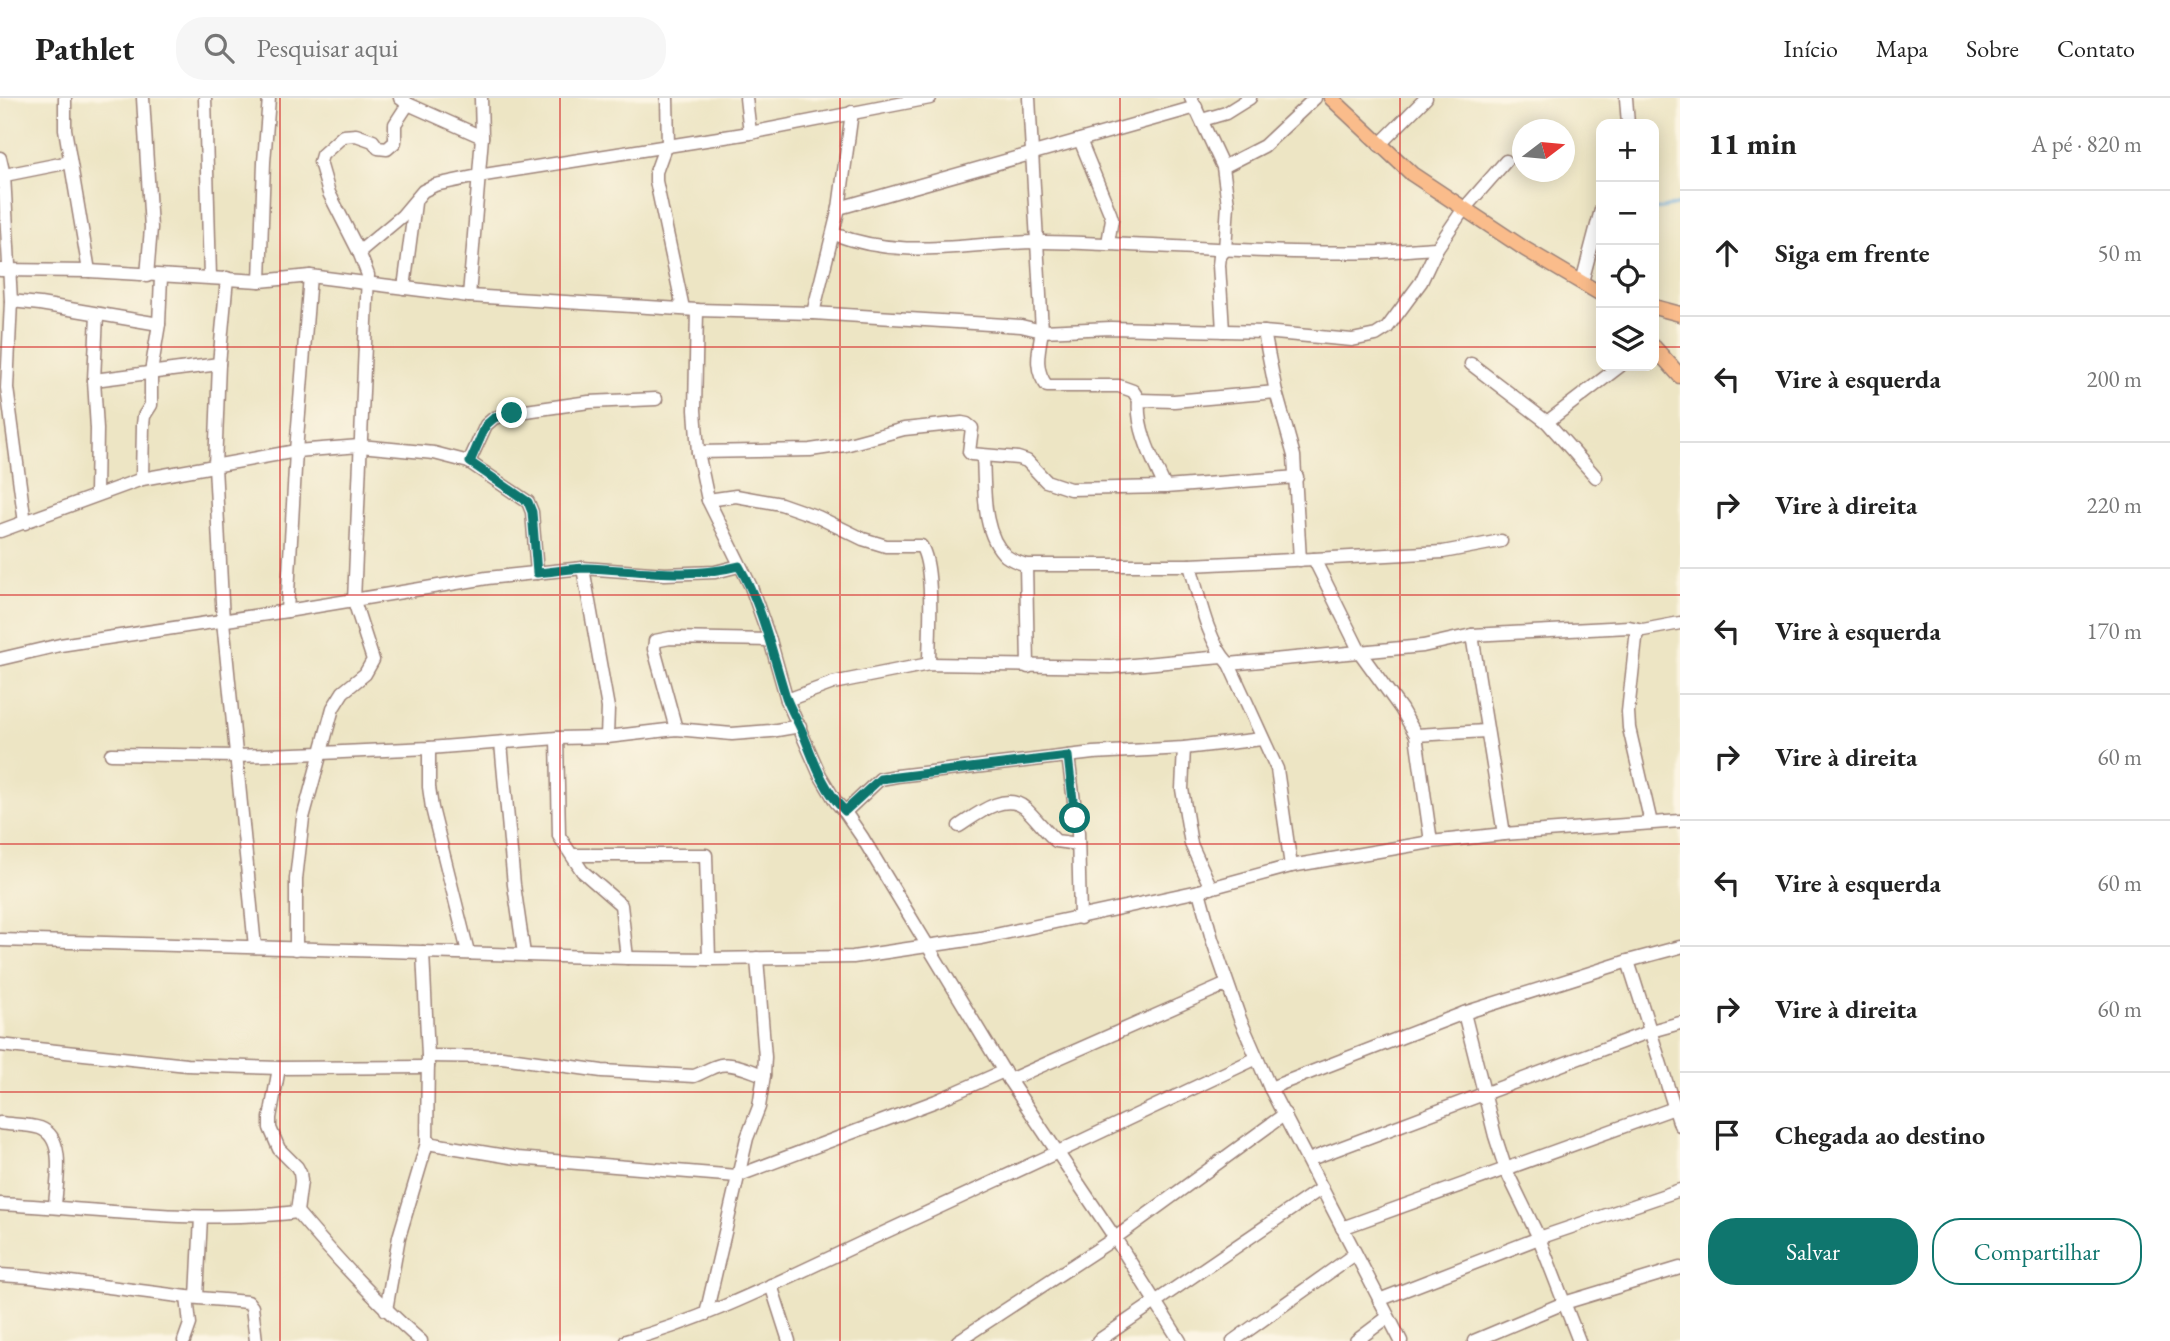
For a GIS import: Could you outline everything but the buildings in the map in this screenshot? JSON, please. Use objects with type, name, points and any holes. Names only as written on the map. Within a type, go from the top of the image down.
[{"type":"main road","points":[[1331,98],[1412,174],[1463,210],[1596,290]]},
{"type":"main road","points":[[1658,308],[1680,314]]},
{"type":"main road","points":[[1659,353],[1680,376]]},
{"type":"street","points":[[65,98],[65,129],[89,271]]},
{"type":"street","points":[[143,98],[151,228],[147,276]]},
{"type":"street","points":[[205,98],[210,277]]},
{"type":"street","points":[[260,281],[269,98]]},
{"type":"street","points":[[469,296],[482,137],[481,98]]},
{"type":"street","points":[[667,98],[667,146],[656,172],[656,181],[683,308]]},
{"type":"street","points":[[746,98],[750,132]]},
{"type":"street","points":[[359,252],[402,216],[428,188],[478,176],[750,132],[930,98]]},
{"type":"street","points":[[1029,98],[1042,331],[1037,360],[1039,373],[1047,386],[1119,386],[1133,391],[1139,400],[1138,411],[1142,429],[1165,486]]},
{"type":"street","points":[[1202,120],[1226,113],[1250,98]]},
{"type":"street","points":[[1223,167],[1264,146],[1315,98]]},
{"type":"street","points":[[1379,145],[1426,98]]},
{"type":"street","points":[[1626,98],[1629,119]]},
{"type":"street","points":[[296,949],[296,880],[303,818],[333,708],[343,692],[365,674],[373,660],[354,601],[368,275],[330,193],[320,162],[322,155],[343,136],[356,135],[373,141],[378,148],[387,149],[395,142],[395,124],[404,101],[482,137]]},
{"type":"street","points":[[839,208],[1080,140],[1193,102],[1223,167],[1228,204],[1224,250],[1219,265],[1223,331]]},
{"type":"street","points":[[813,313],[834,234],[852,112]]},
{"type":"street","points":[[1080,140],[1112,219],[1108,243]]},
{"type":"street","points":[[0,158],[5,270],[11,301],[7,388],[25,523]]},
{"type":"street","points":[[5,270],[89,271],[260,281],[310,276],[469,296],[697,310],[813,313],[1021,326],[1042,331],[1111,328],[1265,332],[1352,340],[1376,335],[1387,328],[1421,282],[1437,248],[1463,210],[1506,161]]},
{"type":"street","points":[[2,175],[70,162]]},
{"type":"street","points":[[404,288],[415,203]]},
{"type":"street","points":[[1582,282],[1596,229]]},
{"type":"street","points":[[834,234],[883,248],[945,249],[1037,242],[1224,250],[1378,252],[1437,248]]},
{"type":"street","points":[[287,611],[310,276]]},
{"type":"street","points":[[142,479],[143,425],[150,405],[161,277]]},
{"type":"street","points":[[227,278],[219,364],[215,466],[223,621],[255,947]]},
{"type":"street","points":[[11,301],[159,324]]},
{"type":"street","points":[[697,310],[695,410],[698,452],[708,500],[751,587],[787,700],[820,775],[835,802],[863,836],[1007,1076],[1180,1341]]},
{"type":"street","points":[[96,314],[96,494]]},
{"type":"street","points":[[1265,332],[1276,392],[1294,456],[1297,522],[1307,559],[1361,653],[1401,709],[1416,736],[1431,842]]},
{"type":"street","points":[[94,380],[219,364]]},
{"type":"street","points":[[1471,364],[1547,422],[1596,477]]},
{"type":"street","points":[[1547,422],[1613,371]]},
{"type":"street","points":[[1139,400],[1174,401],[1276,392]]},
{"type":"street","points":[[470,462],[486,425],[494,418],[589,402],[656,398]]},
{"type":"street","points":[[698,452],[810,450],[845,445],[904,429],[962,423],[972,428],[969,452],[1027,461],[1046,481],[1070,489],[1297,477]]},
{"type":"street","points":[[0,531],[142,479],[296,451],[360,446],[434,453],[470,462],[528,502],[532,512],[537,573]]},
{"type":"street","points":[[983,456],[989,526],[996,543],[1007,557],[1026,565],[1190,565],[1443,551],[1501,541]]},
{"type":"street","points":[[708,500],[736,496],[781,503],[886,546],[921,546],[926,554],[930,587],[929,664]]},
{"type":"street","points":[[1026,565],[1028,667]]},
{"type":"street","points":[[1190,565],[1213,641],[1277,769],[1291,866]]},
{"type":"street","points":[[0,659],[60,645],[354,601],[487,578],[583,568],[665,574],[715,572],[739,566]]},
{"type":"street","points":[[583,568],[608,708],[607,737]]},
{"type":"street","points":[[787,700],[833,682],[929,664],[1111,667],[1225,661],[1361,653],[1423,646],[1472,635],[1629,627],[1643,630],[1680,623]]},
{"type":"street","points":[[1637,629],[1628,712],[1629,728],[1651,823]]},
{"type":"street","points":[[1472,635],[1504,834]]},
{"type":"street","points":[[676,729],[654,649],[655,641],[670,638],[770,640]]},
{"type":"street","points":[[111,754],[321,753],[607,737],[676,729],[732,734],[800,726]]},
{"type":"street","points":[[1416,736],[1486,731]]},
{"type":"street","points":[[557,738],[559,836],[582,872],[621,905],[627,958]]},
{"type":"street","points":[[845,811],[880,779],[1068,756],[1184,748],[1262,739]]},
{"type":"street","points":[[501,743],[514,885],[524,954]]},
{"type":"street","points":[[429,748],[432,808],[468,952]]},
{"type":"street","points":[[1184,748],[1182,789],[1191,844],[1205,889],[1212,939],[1227,984],[1270,1088],[1401,1341]]},
{"type":"street","points":[[1068,756],[1078,832],[1080,918]]},
{"type":"street","points":[[959,826],[988,807],[1014,803],[1023,806],[1056,841],[1078,844]]},
{"type":"street","points":[[0,940],[627,958],[853,957],[928,947],[1080,918],[1291,866],[1431,842],[1680,821]]},
{"type":"street","points":[[572,855],[706,855],[709,959]]},
{"type":"street","points":[[1270,1088],[1464,1013],[1680,947]]},
{"type":"street","points":[[386,1310],[399,1237],[427,1143],[428,1062],[423,952]]},
{"type":"street","points":[[706,1314],[737,1176],[759,1107],[764,1074],[757,958]]},
{"type":"street","points":[[1628,961],[1677,1107],[1680,1125]]},
{"type":"street","points":[[427,1143],[517,1158],[737,1176],[1007,1076],[1227,984]]},
{"type":"street","points":[[1464,1013],[1506,1170],[1539,1238],[1578,1341]]},
{"type":"street","points":[[1308,1160],[1651,1031],[1680,1023]]},
{"type":"street","points":[[0,1045],[187,1065],[279,1068],[502,1057],[602,1071],[694,1076],[715,1066],[729,1064],[764,1074]]},
{"type":"street","points":[[626,1341],[664,1336],[1257,1058]]},
{"type":"street","points":[[279,1068],[270,1118],[271,1128],[279,1149],[300,1173],[297,1212],[386,1310],[421,1341]]},
{"type":"street","points":[[1342,1228],[1677,1107]]},
{"type":"street","points":[[958,1341],[1115,1238],[1285,1114]]},
{"type":"street","points":[[0,1123],[41,1128],[56,1144],[58,1154],[55,1206]]},
{"type":"street","points":[[1098,1341],[1322,1188]]},
{"type":"street","points":[[1379,1300],[1539,1238],[1680,1190]]},
{"type":"street","points":[[0,1204],[201,1217],[239,1218],[297,1212]]},
{"type":"street","points":[[184,1341],[190,1324],[201,1217]]},
{"type":"street","points":[[1233,1341],[1355,1254]]},
{"type":"street","points":[[1474,1341],[1564,1303],[1680,1268]]},
{"type":"street","points":[[0,1275],[248,1302],[251,1304],[256,1341]]},
{"type":"street","points":[[771,1284],[789,1341]]},
{"type":"street","points":[[1356,1341],[1388,1317]]},
{"type":"waterway","points":[[1659,209],[1680,204]]},
{"type":"route","points":[[512,413],[494,418],[486,425],[470,462],[528,502],[532,512],[537,573],[583,568],[665,574],[715,572],[739,566],[751,587],[770,640],[787,700],[820,775],[835,802],[845,811],[880,779],[1068,756],[1075,818]]}]
